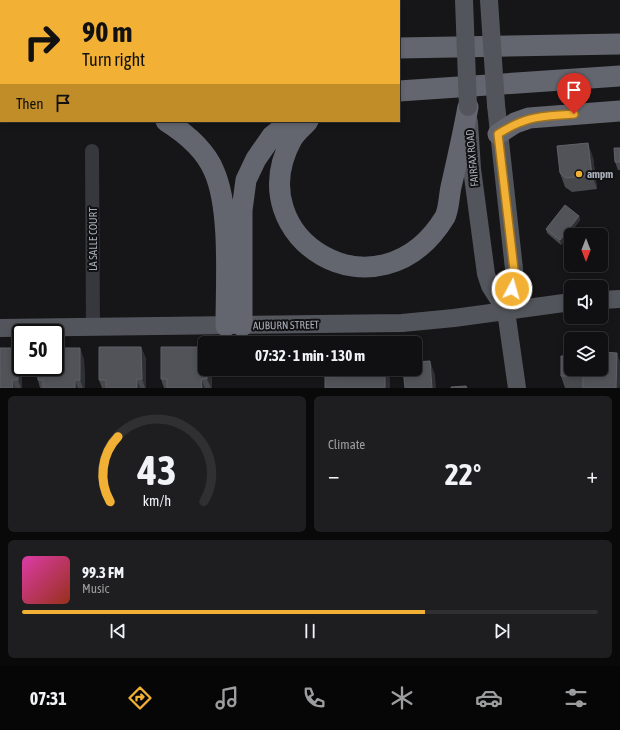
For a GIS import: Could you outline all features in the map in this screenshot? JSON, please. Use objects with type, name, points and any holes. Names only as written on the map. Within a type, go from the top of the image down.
[{"type":"highway","points":[[400,48],[620,44]]},
{"type":"highway","points":[[400,91],[620,76]]},
{"type":"highway","points":[[307,122],[293,138],[282,160],[279,175],[282,200],[290,223],[304,241],[324,258],[349,266],[373,266],[397,262],[422,246],[445,216],[468,108]]},
{"type":"highway","points":[[498,134],[515,123],[529,118],[620,111]]},
{"type":"highway","points":[[168,122],[179,129],[198,146],[214,170],[222,194],[234,326]]},
{"type":"highway","points":[[234,326],[242,210],[246,180],[256,159],[272,136],[290,122]]},
{"type":"main road","name":"FAIRFAX ROAD","points":[[464,0],[472,169],[486,274],[490,286],[506,311]]},
{"type":"main road","name":"FAIRFAX ROAD","points":[[489,0],[498,134],[515,278],[506,311],[517,388]]},
{"type":"main road","points":[[608,300],[620,299]]},
{"type":"main road","name":"AUBURN STREET","points":[[0,328],[402,323],[454,318],[564,303]]},
{"type":"street","name":"LA SALLE COURT","points":[[92,151],[93,327]]},
{"type":"building","points":[[588,143],[592,175],[566,178],[560,173],[557,146]]},
{"type":"building","points":[[614,148],[620,148],[620,162],[615,162]]},
{"type":"building","points":[[565,205],[579,216],[570,228],[564,228],[564,235],[560,240],[546,229]]},
{"type":"building","points":[[99,347],[141,347],[142,379],[137,379],[137,388],[106,388],[106,380],[99,380]]},
{"type":"building","points":[[161,347],[198,347],[198,376],[207,376],[207,379],[201,379],[202,388],[167,388],[167,379],[161,379]]},
{"type":"building","points":[[0,348],[12,348],[12,376],[18,376],[18,380],[12,380],[13,388],[0,388]]},
{"type":"building","points":[[64,348],[80,348],[80,380],[75,380],[75,388],[43,388],[43,380],[38,380],[38,376],[64,376]]},
{"type":"building","points":[[608,352],[617,353],[616,388],[583,388],[583,376],[608,376]]},
{"type":"building","points":[[561,356],[564,356],[564,376],[561,376]]},
{"type":"building","points":[[430,361],[432,388],[405,388],[404,376],[422,376],[422,362]]},
{"type":"building","points":[[385,376],[385,388],[325,388],[325,377]]},
{"type":"building","points":[[466,386],[467,388],[451,388],[451,387]]},
{"type":"place","name":"ampm","points":[[579,174]]},
{"type":"route","points":[[512,289],[515,278],[504,170],[498,134],[515,123],[529,118],[574,114]]}]
